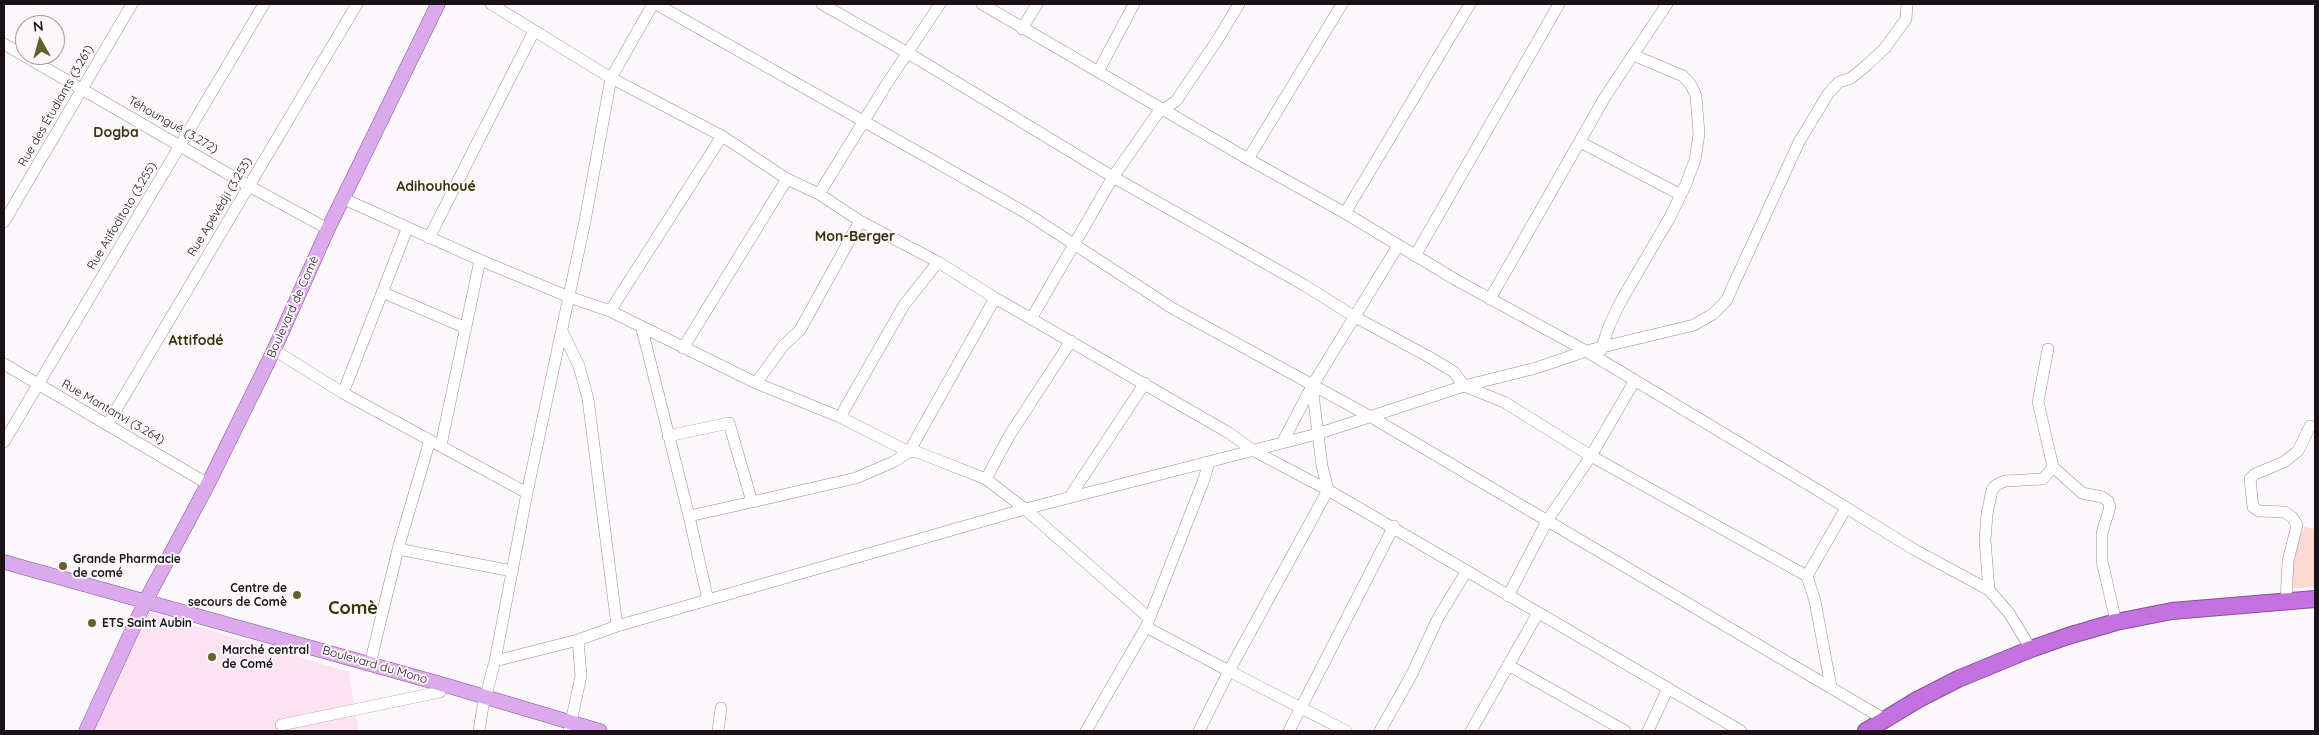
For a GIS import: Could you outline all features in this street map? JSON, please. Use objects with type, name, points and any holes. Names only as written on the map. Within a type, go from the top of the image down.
[{"type":"highway","points":[[1866,731],[1884,719],[1958,679],[2031,649],[2116,622],[2172,611],[2315,599]]},
{"type":"main road","name":"Boulevard de Comè","points":[[86,731],[145,604],[208,484],[274,350],[328,229],[438,4]]},
{"type":"main road","name":"Boulevard du Mono","points":[[4,562],[440,692],[484,702]]},
{"type":"main road","name":"Boulevard du Mono","points":[[4,568],[370,664],[571,729],[600,731]]},
{"type":"street","name":"Rue des Étudiants (3.261)","points":[[4,222],[132,4]]},
{"type":"street","name":"Rue Atifoditoto (3.255)","points":[[4,442],[264,4]]},
{"type":"street","name":"Rue Apévédji (3.253)","points":[[107,425],[357,4]]},
{"type":"street","points":[[491,4],[611,78],[722,136],[787,179],[819,194],[860,221],[938,262],[995,298],[1229,433],[1254,451],[1394,526],[1466,572],[1741,731]]},
{"type":"street","points":[[478,731],[495,661],[527,493],[569,297],[611,78],[654,4],[1026,213],[1172,308],[1371,417],[1884,719]]},
{"type":"street","points":[[822,4],[908,53],[1113,177],[1454,372],[1464,386],[1504,402],[1591,456],[1808,576]]},
{"type":"street","points":[[819,194],[940,4]]},
{"type":"street","points":[[982,4],[1099,70],[1248,159],[1345,213],[1415,256],[1586,351],[1806,482],[1914,550],[1989,590],[2009,613],[2031,649]]},
{"type":"street","points":[[1022,28],[1037,4]]},
{"type":"street","points":[[1099,70],[1134,4]]},
{"type":"street","points":[[1031,319],[1072,244],[1113,177],[1164,108],[1176,101],[1239,4]]},
{"type":"street","points":[[1248,159],[1342,4]]},
{"type":"street","points":[[1345,213],[1470,4]]},
{"type":"street","points":[[1415,256],[1559,4]]},
{"type":"street","points":[[1490,299],[1605,97],[1667,4]]},
{"type":"street","points":[[495,661],[578,640],[617,626],[1025,509],[1317,434],[1464,386],[1536,368],[1586,351],[1601,350],[1694,325],[1713,314],[1726,301],[1799,142],[1828,94],[1839,82],[1851,78],[1885,48],[1906,19],[1907,4]]},
{"type":"street","points":[[429,238],[534,31]]},
{"type":"street","name":"Téhoungué (3.272)","points":[[4,44],[180,144],[249,186],[328,229]]},
{"type":"street","points":[[1601,350],[1621,301],[1681,195],[1691,171],[1698,140],[1699,121],[1696,96],[1691,85],[1683,76],[1633,55]]},
{"type":"street","points":[[610,311],[722,136]]},
{"type":"street","points":[[1580,142],[1681,195]]},
{"type":"street","points":[[683,348],[787,179]]},
{"type":"street","points":[[344,199],[407,229],[480,260],[569,297],[610,311],[642,329],[756,383],[840,417],[909,452],[917,452],[986,479],[1025,509],[1148,622],[1229,671],[1346,731]]},
{"type":"street","points":[[756,383],[783,346],[800,330],[860,221]]},
{"type":"street","points":[[343,393],[407,229]]},
{"type":"street","points":[[1282,443],[1312,386],[1398,246]]},
{"type":"street","points":[[370,664],[398,549],[436,442],[466,328],[480,260]]},
{"type":"street","points":[[840,417],[904,305],[918,285],[930,275],[938,262]]},
{"type":"street","points":[[382,292],[466,328]]},
{"type":"street","points":[[689,516],[856,478],[893,462],[909,452],[995,298]]},
{"type":"street","points":[[642,329],[708,600]]},
{"type":"street","points":[[562,331],[580,366],[588,399],[617,626]]},
{"type":"street","points":[[986,479],[1009,436],[1071,341]]},
{"type":"street","points":[[2048,349],[2038,402],[2053,467],[2082,493],[2102,497],[2108,501],[2110,507],[2102,533],[2102,561],[2116,622]]},
{"type":"street","points":[[274,350],[343,393],[527,493]]},
{"type":"street","name":"Rue Mantanvi (3.264)","points":[[4,364],[208,484]]},
{"type":"street","points":[[1508,596],[1548,521],[1591,456],[1635,380]]},
{"type":"street","points":[[1069,498],[1145,383]]},
{"type":"street","points":[[1199,731],[1229,671],[1328,490],[1317,434],[1312,386]]},
{"type":"street","points":[[668,436],[729,423],[752,502]]},
{"type":"street","points":[[2286,601],[2288,561],[2297,525],[2292,517],[2284,512],[2259,511],[2253,506],[2250,479],[2255,474],[2284,462],[2298,451],[2310,426]]},
{"type":"street","points":[[1086,731],[1148,622],[1203,482],[1209,462]]},
{"type":"street","points":[[1989,590],[1985,540],[1987,514],[1992,490],[1996,485],[2006,481],[2042,479],[2053,467]]},
{"type":"street","points":[[1831,688],[1815,601],[1808,576],[1846,508]]},
{"type":"street","points":[[1289,731],[1394,526]]},
{"type":"street","points":[[398,549],[512,571]]},
{"type":"street","points":[[1380,731],[1412,674],[1438,618],[1466,572]]},
{"type":"street","points":[[1471,731],[1538,613]]},
{"type":"street","points":[[571,729],[581,676],[578,640]]},
{"type":"street","points":[[1508,665],[1625,731]]},
{"type":"street","points":[[1648,731],[1668,688]]},
{"type":"street","points":[[281,725],[440,692]]},
{"type":"street","points":[[718,731],[720,708]]},
{"type":"shaded area","points":[[2304,527],[2315,529],[2315,587],[2292,588],[2294,553]]},
{"type":"shaded area","name":"Marché central de Comé","points":[[146,611],[349,672],[358,731],[90,731]]},
{"type":"place","name":"Grande Pharmacie de comé","points":[[63,566]]},
{"type":"place","name":"Centre de secours de Comè","points":[[297,595]]},
{"type":"place","name":"ETS Saint Aubin","points":[[92,623]]},
{"type":"place","name":"Marché central de Comé","points":[[212,657]]},
{"type":"district","name":"Dogba","points":[[116,133]]},
{"type":"district","name":"Adihouhoué","points":[[436,187]]},
{"type":"district","name":"Mon-Berger","points":[[855,237]]},
{"type":"district","name":"Attifodé","points":[[196,341]]},
{"type":"district","name":"Comè","points":[[353,609]]}]
